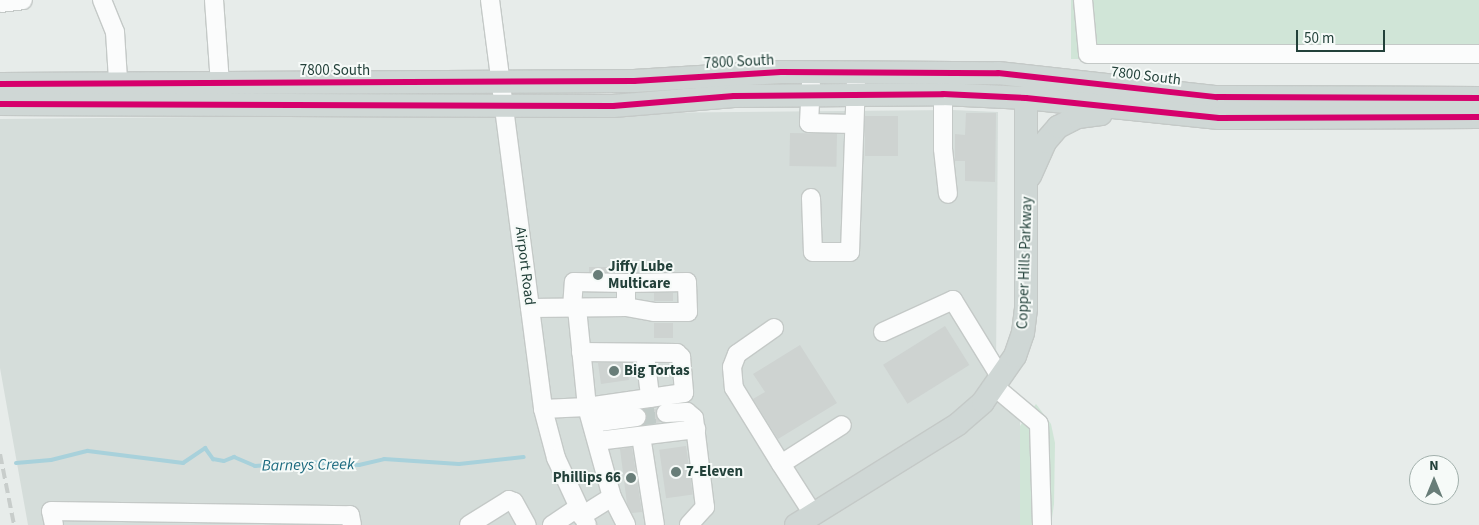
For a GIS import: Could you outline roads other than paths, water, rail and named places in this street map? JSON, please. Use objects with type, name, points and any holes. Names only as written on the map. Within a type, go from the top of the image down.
[{"type":"main road","name":"7800 South","points":[[0,104],[220,84],[634,81],[812,72],[856,83],[943,94],[1026,98],[1219,118],[1479,117]]},
{"type":"main road","name":"7800 South","points":[[0,84],[119,94],[612,106],[810,94],[856,83],[998,73],[1217,97],[1479,98]]},
{"type":"main road","points":[[1026,98],[1032,90],[1041,88],[1097,93],[1171,92]]},
{"type":"main road","name":"Copper Hills Parkway","points":[[804,520],[958,424],[998,382],[1015,356],[1023,333],[1027,182],[1026,98]]},
{"type":"main road","points":[[1027,182],[1045,142],[1058,127],[1078,117],[1130,110]]},
{"type":"street","points":[[0,3],[23,0]]},
{"type":"street","points":[[102,0],[115,32],[119,94]]},
{"type":"street","points":[[214,0],[220,84]]},
{"type":"street","name":"Airport Road","points":[[490,0],[543,409],[556,458],[582,516]]},
{"type":"street","points":[[1084,0],[1088,54],[1479,54]]},
{"type":"street","points":[[812,72],[809,123],[854,124]]},
{"type":"street","points":[[811,198],[814,252],[850,252],[856,83]]},
{"type":"street","points":[[943,94],[943,149],[948,194]]},
{"type":"street","points":[[530,308],[574,308],[626,307],[654,312],[688,312],[688,282],[574,282],[574,308],[590,415],[612,497],[626,525]]},
{"type":"street","points":[[626,283],[626,307]]},
{"type":"street","points":[[883,332],[953,300],[998,382],[1039,424],[1042,525]]},
{"type":"street","points":[[774,328],[736,354],[732,367],[734,388],[781,464],[804,520]]},
{"type":"street","points":[[581,352],[677,353],[681,357],[684,393],[650,398],[590,415]]},
{"type":"street","points":[[646,363],[650,398]]},
{"type":"street","points":[[543,409],[590,415],[637,417]]},
{"type":"street","points":[[666,413],[691,412],[696,429],[705,507],[687,525]]},
{"type":"street","points":[[781,464],[842,424]]},
{"type":"street","points":[[597,441],[696,429]]},
{"type":"street","points":[[641,436],[655,525]]},
{"type":"street","points":[[552,525],[582,516],[612,497]]},
{"type":"street","points":[[469,525],[509,500],[514,502],[527,525]]},
{"type":"street","points":[[54,525],[51,510],[86,518],[324,520],[350,515],[352,525]]},
{"type":"waterway","name":"Barneys Creek","points":[[16,463],[51,460],[88,451],[183,463],[205,448],[213,459],[224,461],[234,457],[255,466],[308,462],[359,465],[384,459],[459,464],[524,457]]},
{"type":"tunnel","points":[[637,417],[666,413]]},
{"type":"railway","points":[[0,454],[14,525]]},
{"type":"place","name":"Jiffy Lube Multicare","points":[[598,275]]},
{"type":"place","name":"Big Tortas","points":[[614,371]]},
{"type":"place","name":"7-Eleven","points":[[676,472]]},
{"type":"place","name":"Phillips 66","points":[[631,478]]}]
